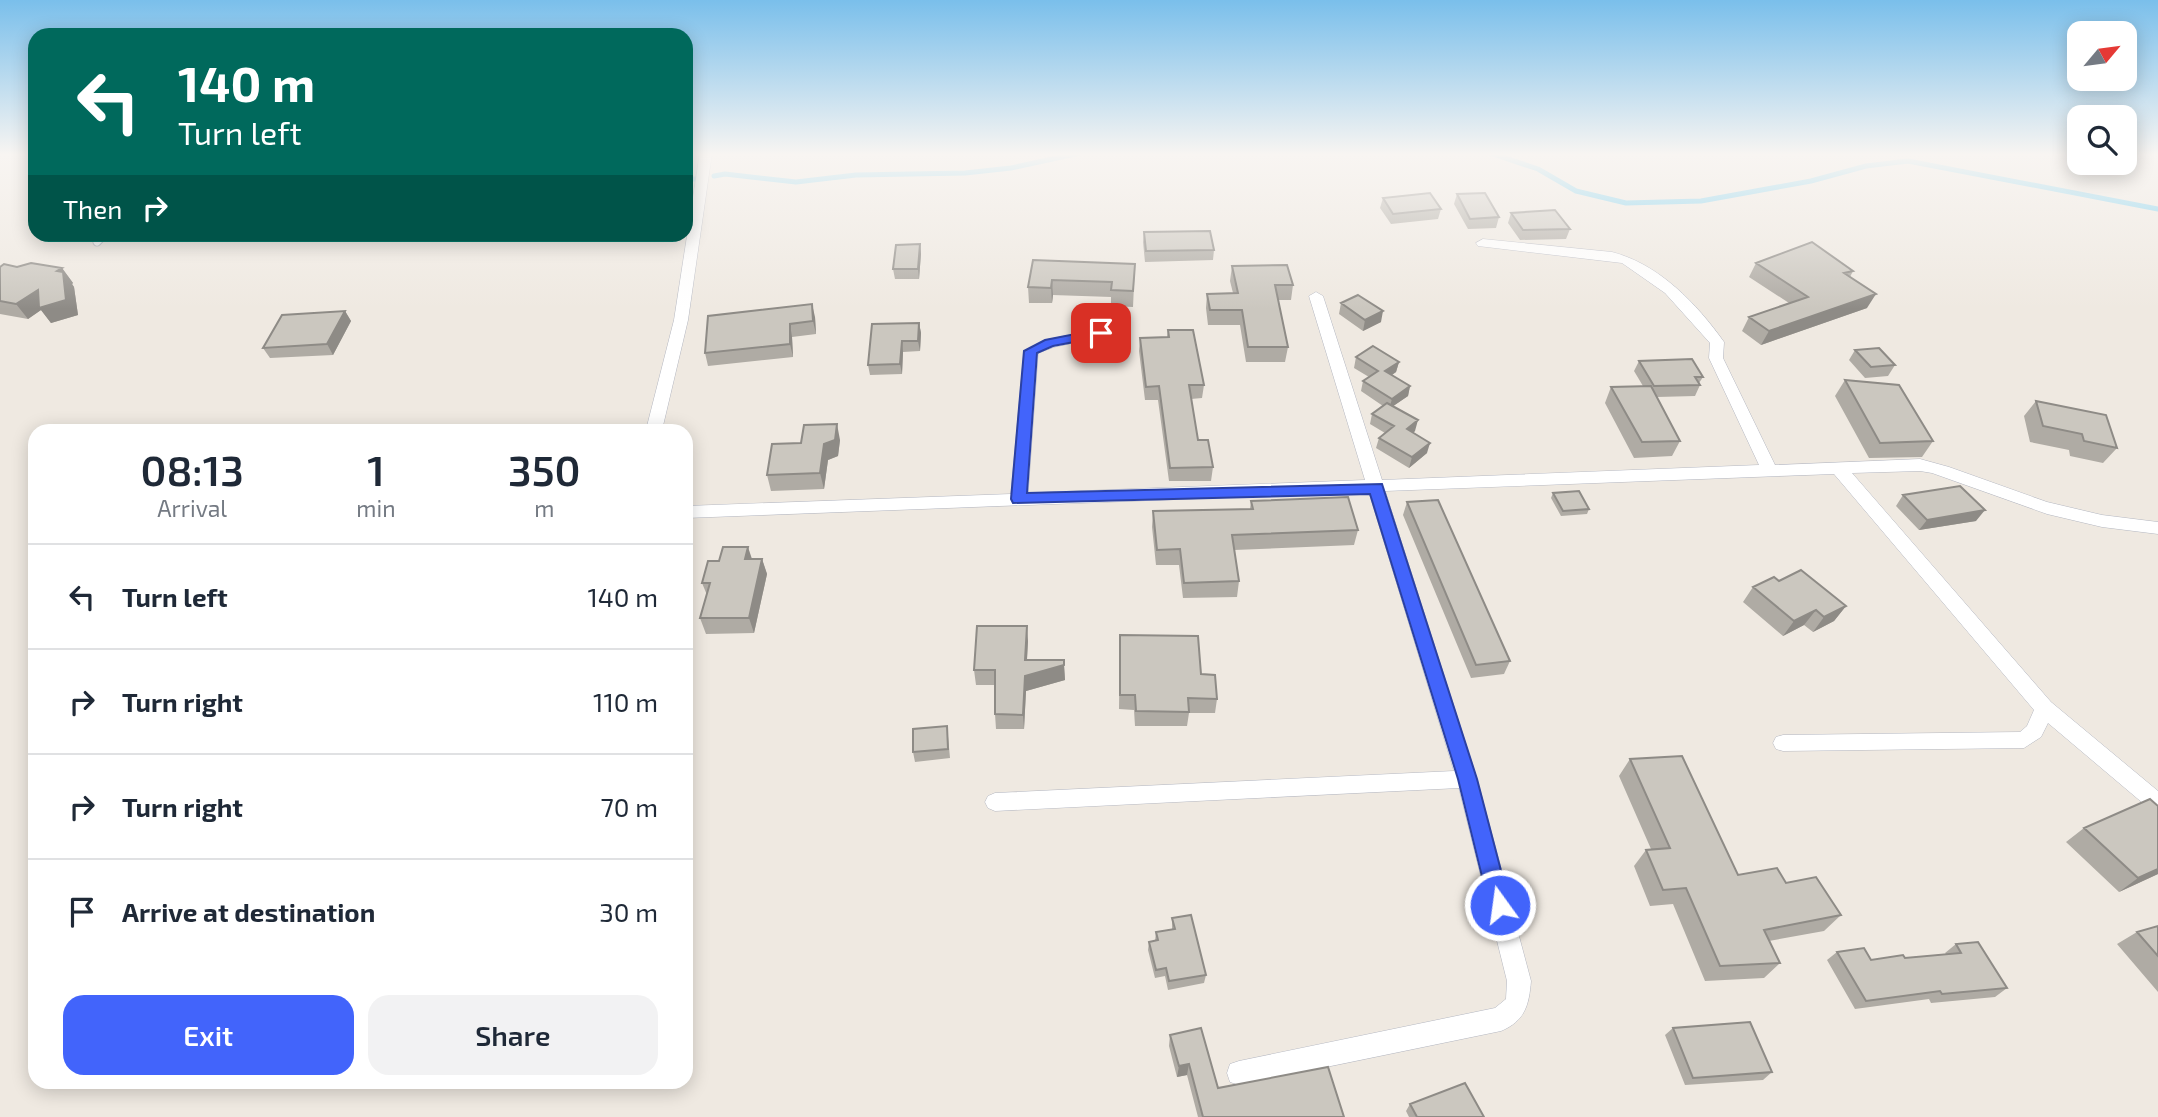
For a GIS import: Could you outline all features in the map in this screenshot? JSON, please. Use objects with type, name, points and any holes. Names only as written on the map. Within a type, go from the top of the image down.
[{"type":"street","points":[[693,240],[698,205]]},
{"type":"street","points":[[655,424],[681,320],[693,242]]},
{"type":"street","points":[[1483,243],[1630,259],[1647,271],[1717,342],[1716,358],[1770,472]]},
{"type":"street","points":[[1239,1073],[1501,1019],[1517,1005],[1519,981],[1467,779],[1316,296]]},
{"type":"street","points":[[1019,499],[1031,351],[1050,343],[1101,333]]},
{"type":"street","points":[[693,512],[1376,488],[1920,465],[1940,468],[2039,507],[2102,522],[2158,528]]},
{"type":"street","points":[[1839,469],[2044,708],[2158,804]]},
{"type":"street","points":[[1783,743],[2024,740],[2034,731],[2044,708]]},
{"type":"street","points":[[995,802],[1467,779]]},
{"type":"building","points":[[1387,205],[1438,205],[1441,209],[1393,214]]},
{"type":"building","points":[[1463,205],[1492,205],[1499,217],[1470,219]]},
{"type":"building","points":[[1555,210],[1570,229],[1523,230],[1511,213]]},
{"type":"building","points":[[1210,231],[1214,250],[1146,251],[1144,232]]},
{"type":"building","points":[[1812,242],[1853,271],[1844,273],[1876,294],[1769,331],[1749,317],[1808,297],[1756,263]]},
{"type":"building","points":[[920,244],[918,269],[893,269],[896,245]]},
{"type":"building","points":[[1033,260],[1135,264],[1133,291],[1111,290],[1112,282],[1052,280],[1051,288],[1028,287]]},
{"type":"building","points":[[31,263],[62,268],[57,271],[63,272],[66,300],[39,308],[38,290],[16,304],[0,301],[0,267],[4,264],[17,267]]},
{"type":"building","points":[[1287,265],[1293,285],[1275,285],[1288,347],[1248,347],[1242,310],[1210,310],[1207,294],[1238,293],[1232,266]]},
{"type":"building","points":[[1358,295],[1383,311],[1365,320],[1341,303]]},
{"type":"building","points":[[812,304],[813,321],[790,324],[790,344],[705,353],[708,316]]},
{"type":"building","points":[[345,311],[327,344],[263,348],[282,315]]},
{"type":"building","points":[[919,323],[918,341],[902,341],[900,364],[868,365],[872,324]]},
{"type":"building","points":[[1168,330],[1193,330],[1204,385],[1189,385],[1198,440],[1208,440],[1213,467],[1170,468],[1159,386],[1146,387],[1140,338],[1169,337]]},
{"type":"building","points":[[1373,346],[1399,362],[1385,371],[1410,386],[1392,399],[1363,381],[1378,371],[1356,357]]},
{"type":"building","points":[[1879,348],[1895,365],[1871,367],[1855,350]]},
{"type":"building","points":[[1692,359],[1703,377],[1695,377],[1700,385],[1654,386],[1639,361]]},
{"type":"building","points":[[1845,380],[1899,385],[1933,441],[1880,443]]},
{"type":"building","points":[[1651,386],[1680,441],[1642,442],[1611,387]]},
{"type":"building","points":[[2036,401],[2106,415],[2117,448],[2084,441],[2082,434],[2043,426]]},
{"type":"building","points":[[1387,403],[1418,420],[1407,429],[1430,443],[1412,457],[1379,438],[1394,426],[1372,414]]},
{"type":"building","points":[[837,424],[835,440],[824,444],[820,473],[767,475],[772,444],[801,443],[804,425]]},
{"type":"building","points":[[1960,486],[1985,510],[1927,520],[1903,495]]},
{"type":"building","points":[[1579,491],[1589,509],[1563,511],[1553,493]]},
{"type":"building","points":[[1348,497],[1358,530],[1232,535],[1239,581],[1184,583],[1180,549],[1157,550],[1153,511],[1253,509],[1251,501]]},
{"type":"building","points":[[1438,500],[1510,661],[1476,665],[1407,502]]},
{"type":"building","points":[[723,547],[748,547],[745,559],[762,559],[749,618],[700,618],[710,583],[702,583],[708,561],[719,561]]},
{"type":"building","points":[[1801,570],[1846,606],[1824,617],[1816,610],[1794,621],[1753,587],[1774,577],[1779,581]]},
{"type":"building","points":[[977,626],[1027,626],[1025,660],[1064,660],[1064,665],[1025,676],[1023,715],[995,714],[995,670],[974,670]]},
{"type":"building","points":[[1120,635],[1198,636],[1201,674],[1215,675],[1217,699],[1188,698],[1189,712],[1136,711],[1135,695],[1120,695]]},
{"type":"building","points":[[947,726],[948,749],[913,752],[913,729]]},
{"type":"building","points":[[1682,756],[1738,875],[1777,868],[1786,883],[1816,877],[1841,915],[1764,930],[1780,963],[1720,966],[1686,888],[1663,890],[1646,850],[1670,848],[1630,759]]},
{"type":"building","points":[[2150,799],[2158,806],[2158,869],[2138,878],[2084,828]]},
{"type":"building","points":[[1191,915],[1206,975],[1169,981],[1166,968],[1156,970],[1149,942],[1158,940],[1156,932],[1175,929],[1172,918]]},
{"type":"building","points":[[2158,926],[2158,956],[2137,932]]},
{"type":"building","points":[[1978,942],[2007,988],[1942,994],[1940,991],[1866,1001],[1837,952],[1864,948],[1871,960],[1903,955],[1905,958],[1961,953],[1956,944]]},
{"type":"building","points":[[1750,1022],[1772,1072],[1693,1078],[1673,1028]]},
{"type":"building","points":[[1201,1028],[1218,1088],[1328,1067],[1344,1117],[1203,1117],[1189,1064],[1179,1066],[1170,1035]]},
{"type":"building","points":[[1465,1083],[1484,1117],[1417,1117],[1410,1104]]},
{"type":"waterway","points":[[2138,205],[2158,209]]},
{"type":"route","points":[[1101,333],[1050,343],[1031,351],[1019,499],[1376,488],[1467,779],[1500,905]]}]
